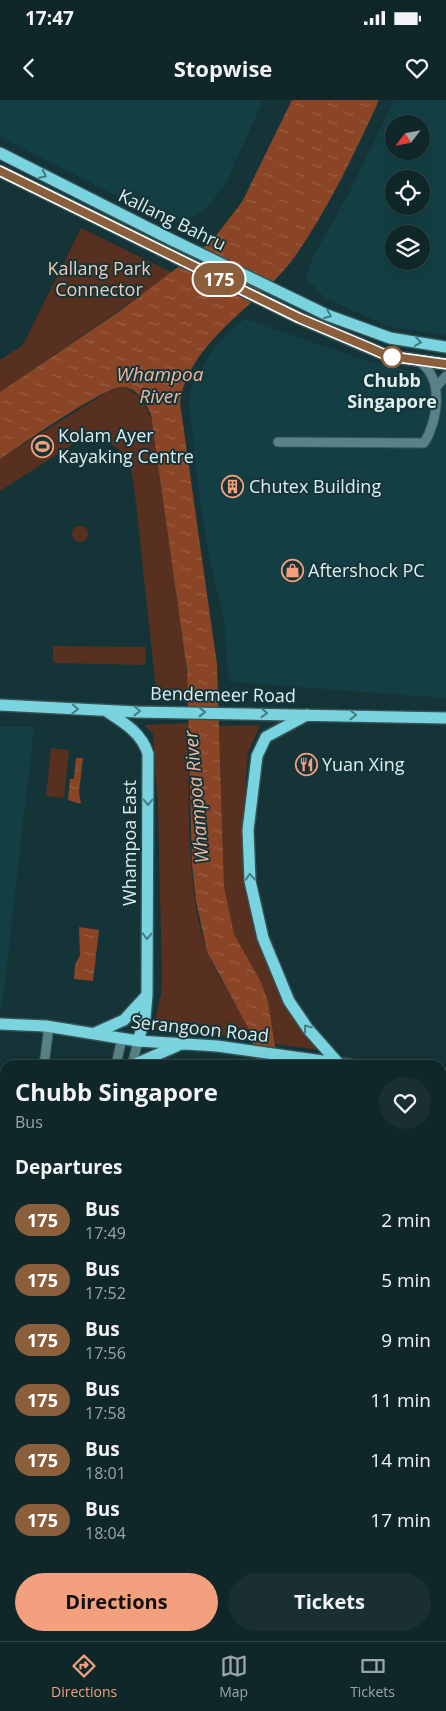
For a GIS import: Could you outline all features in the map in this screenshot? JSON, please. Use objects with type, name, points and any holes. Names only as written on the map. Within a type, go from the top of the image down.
[{"type":"main road","name":"Kallang Bahru","points":[[0,153],[170,239],[327,315],[390,338],[446,345]]},
{"type":"main road","name":"Kallang Bahru","points":[[0,171],[276,306],[388,356],[445,364]]},
{"type":"main road","name":"Bendemeer Road","points":[[0,705],[104,710],[446,718]]},
{"type":"main road","name":"Whampoa East","points":[[104,710],[133,730],[142,741],[148,754],[147,995],[145,1018],[138,1041]]},
{"type":"main road","points":[[308,714],[266,737],[257,756],[248,830],[250,881],[263,938],[289,1001],[308,1029],[341,1060]]},
{"type":"main road","points":[[93,1033],[124,1020],[147,995]]},
{"type":"main road","name":"Serangoon Road","points":[[0,1024],[46,1026],[138,1041],[217,1046],[314,1060]]},
{"type":"main road","points":[[144,1060],[181,1044]]},
{"type":"street","points":[[445,364],[446,345]]},
{"type":"street","points":[[416,360],[427,368],[437,386]]},
{"type":"street","points":[[278,442],[424,444],[431,431],[437,386],[446,376]]},
{"type":"street","points":[[45,1060],[48,1034],[46,1026]]},
{"type":"street","points":[[117,1060],[122,1038]]},
{"type":"street","points":[[134,1060],[138,1041]]},
{"type":"shaded area","points":[[0,100],[263,100],[227,181],[211,203],[187,222],[167,221],[0,137]]},
{"type":"shaded area","points":[[394,100],[446,100],[446,335],[390,327],[325,298],[306,278],[314,255],[348,195],[385,119],[385,160],[430,160],[430,115],[387,115]]},
{"type":"shaded area","points":[[245,319],[367,361],[420,373],[446,376],[446,698],[229,682],[224,620],[210,560],[198,487],[189,399],[192,386],[211,352],[228,332]]},
{"type":"shaded area","points":[[0,727],[34,727],[2,1008],[0,1007]]},
{"type":"green space","name":"Kallang Park Connector","points":[[81,228],[173,273],[0,392],[0,360],[23,345]]},
{"type":"green space","points":[[124,387],[141,397],[152,421],[185,655],[189,700],[157,699],[135,494],[129,464],[121,452],[102,439],[84,437],[0,491],[0,459],[107,392]]},
{"type":"green space","points":[[77,526],[83,526],[88,531],[86,540],[77,542],[72,537],[72,531]]},
{"type":"green space","points":[[53,646],[145,647],[146,665],[53,663]]},
{"type":"green space","points":[[188,723],[191,868],[200,925],[207,951],[217,973],[249,1028],[253,1039],[153,1029],[161,994],[162,978],[158,807],[153,734],[144,725]]},
{"type":"green space","points":[[260,725],[248,753],[246,774],[245,828],[252,907],[305,1033],[318,1050],[275,1044],[268,1001],[261,982],[234,934],[224,886],[219,726]]},
{"type":"green space","points":[[51,748],[69,750],[64,798],[46,796]]},
{"type":"water","name":"Whampoa River","points":[[292,100],[379,100],[341,179],[308,237],[282,273],[229,323],[197,360],[186,381],[180,403],[217,665],[224,886],[234,934],[261,982],[268,1001],[277,1060],[256,1060],[251,1033],[207,952],[196,901],[192,865],[187,670],[151,415],[144,401],[137,393],[123,387],[98,396],[0,459],[0,392],[124,308],[211,242],[242,202]]},
{"type":"water","points":[[76,758],[83,758],[79,792],[81,804],[68,800],[70,779],[74,779]]},
{"type":"water","points":[[79,927],[99,930],[93,981],[74,979],[75,965],[80,955]]},
{"type":"bus line","name":"175","points":[[0,171],[299,318],[388,356],[446,364]]},
{"type":"place","name":"Chubb Singapore","points":[[392,357]]},
{"type":"place","name":"Kolam Ayer Kayaking Centre","points":[[42,446]]},
{"type":"place","name":"Chutex Building","points":[[233,487]]},
{"type":"place","name":"Aftershock PC","points":[[292,571]]},
{"type":"place","name":"Yuan Xing","points":[[306,765]]}]
